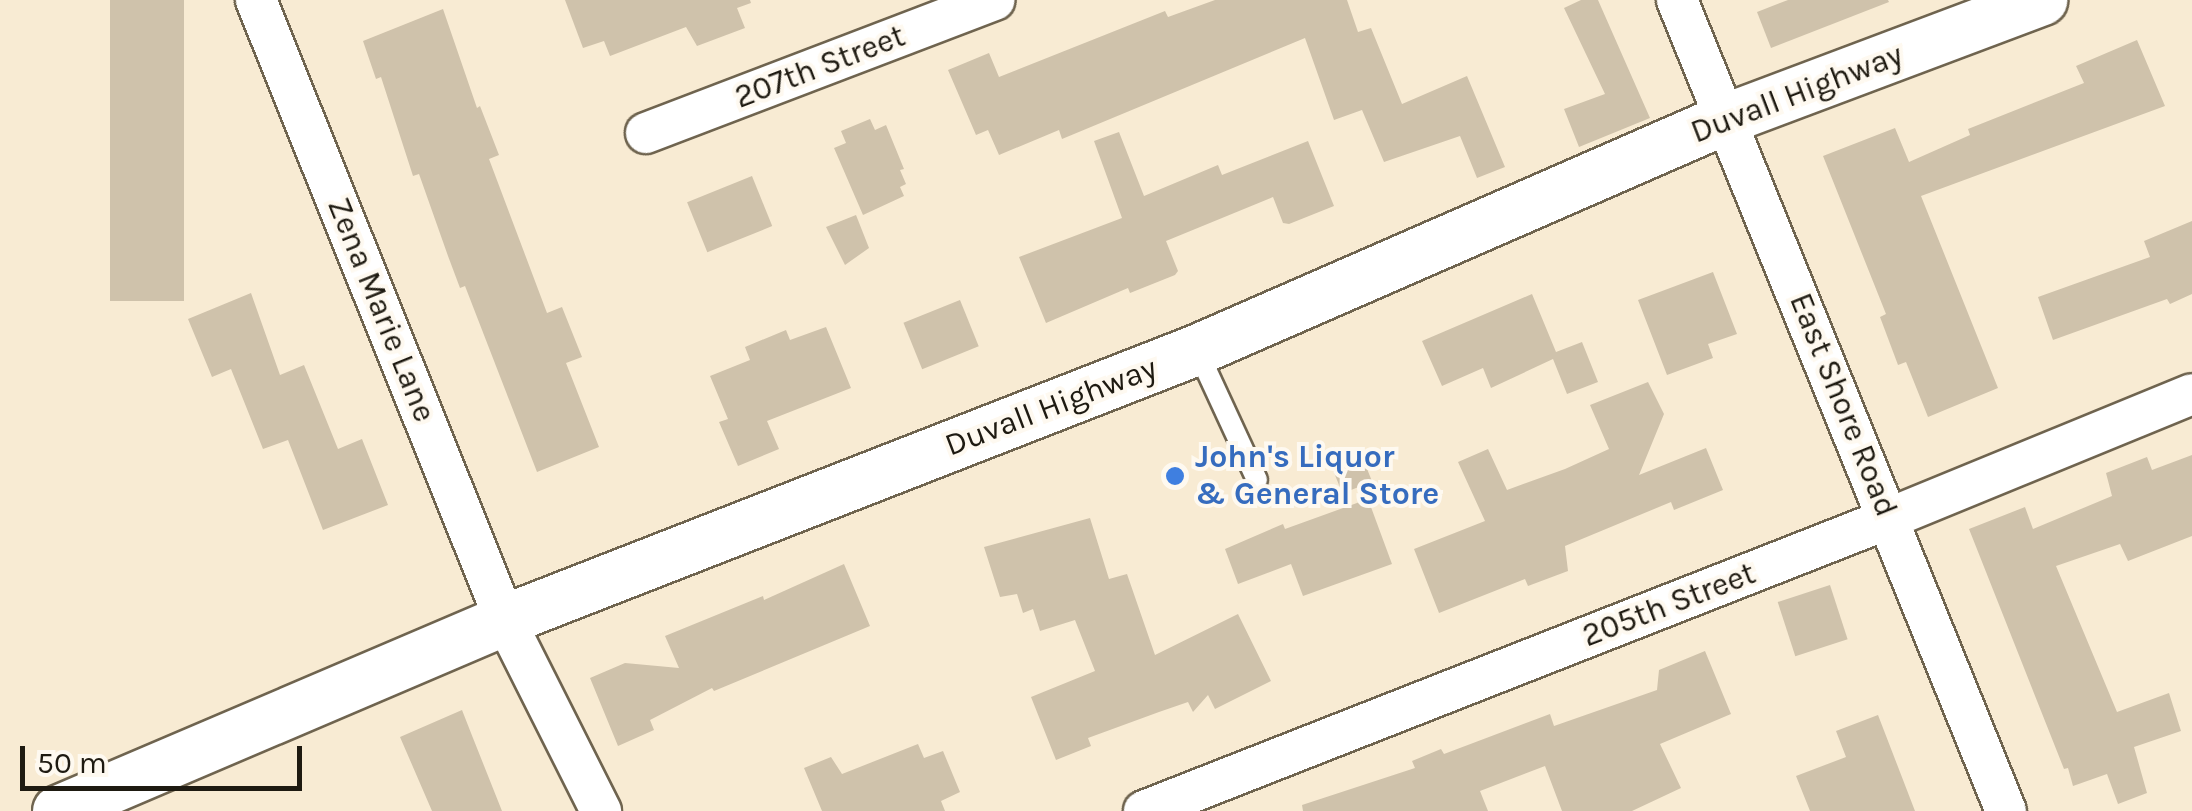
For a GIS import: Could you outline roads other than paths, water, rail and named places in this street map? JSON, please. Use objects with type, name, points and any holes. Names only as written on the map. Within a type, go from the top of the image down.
[{"type":"street","name":"Zena Marie Lane","points":[[256,0],[505,620]]},
{"type":"street","name":"207th Street","points":[[646,133],[995,0]]},
{"type":"street","name":"East Shore Road","points":[[1677,0],[2006,811]]},
{"type":"street","name":"Duvall Highway","points":[[58,811],[505,620],[1197,350],[1726,119],[2042,0]]},
{"type":"street","name":"205th Street","points":[[1144,811],[1890,518],[2192,394]]},
{"type":"street","points":[[505,620],[601,811]]},
{"type":"lane","points":[[1197,350],[1257,480]]},
{"type":"place","name":"John's Liquor & General Store","points":[[1175,476]]}]
